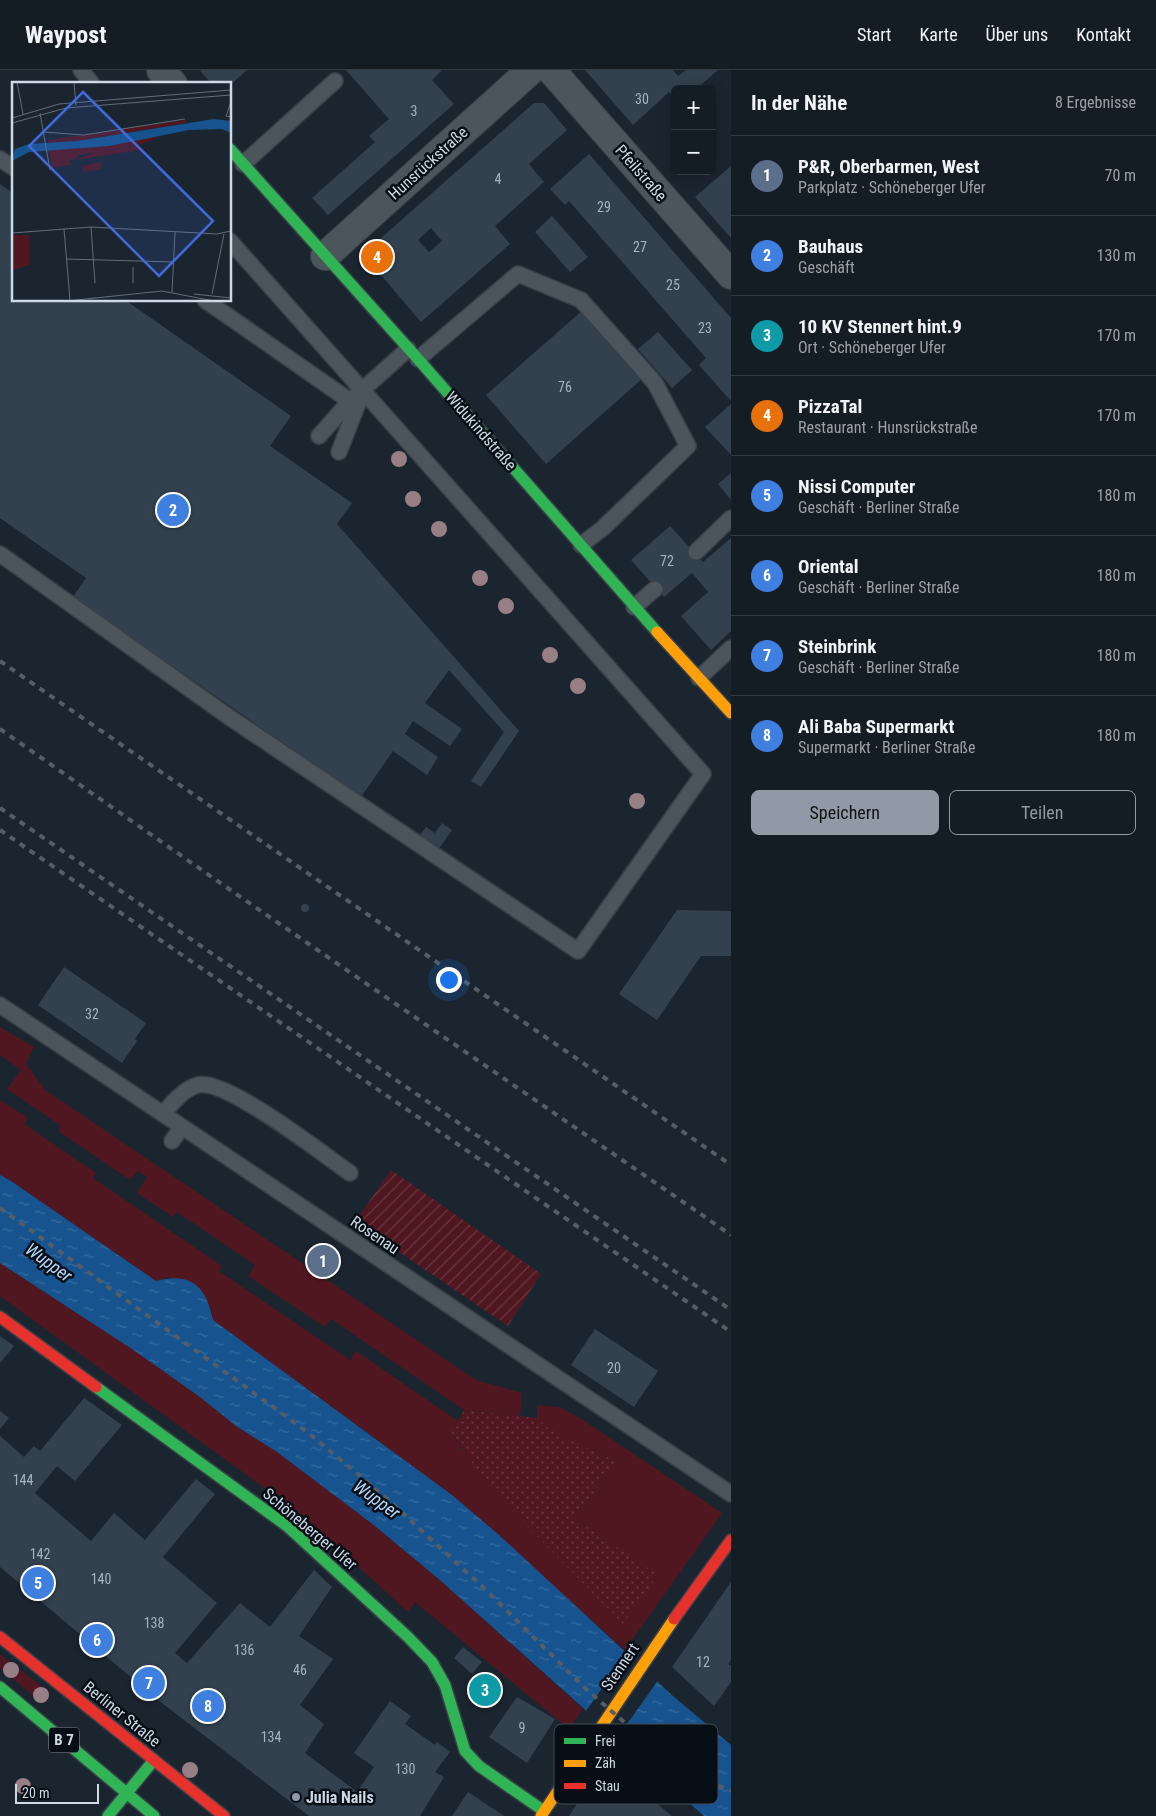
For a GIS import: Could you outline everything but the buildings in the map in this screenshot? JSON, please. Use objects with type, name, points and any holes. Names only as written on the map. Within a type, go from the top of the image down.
[{"type":"street","name":"Hunsrückstraße","points":[[325,256],[531,70]]},
{"type":"street","name":"Pfeilstraße","points":[[551,70],[731,276]]},
{"type":"street","name":"Widukindstraße","points":[[231,150],[731,713]]},
{"type":"street","name":"Schöneberger Ufer","points":[[0,1317],[288,1526],[408,1637],[432,1662],[445,1685],[465,1751],[479,1766],[542,1814]]},
{"type":"street","name":"Stennert","points":[[601,1724],[651,1650],[731,1540]]},
{"type":"street","name":"Berliner Straße","points":[[0,1637],[224,1816]]},
{"type":"street","name":"B 7","points":[[0,1687],[154,1816]]},
{"type":"street","points":[[108,1816],[154,1760]]},
{"type":"street","name":"Stennert","points":[[542,1814],[554,1795]]},
{"type":"lane","points":[[81,70],[90,82]]},
{"type":"lane","points":[[243,164],[335,81]]},
{"type":"lane","points":[[0,159],[12,167]]},
{"type":"lane","points":[[0,554],[229,718],[578,951],[702,774],[231,242]]},
{"type":"lane","points":[[319,436],[350,401],[363,390],[518,274],[581,300],[655,383],[688,446],[603,528],[581,545]]},
{"type":"lane","points":[[206,301],[350,401]]},
{"type":"lane","points":[[338,452],[363,390]]},
{"type":"lane","points":[[696,552],[731,518]]},
{"type":"lane","points":[[634,606],[655,589]]},
{"type":"lane","points":[[699,678],[731,648]]},
{"type":"lane","name":"Rosenau","points":[[0,1005],[731,1494]]},
{"type":"lane","points":[[163,1114],[176,1098],[198,1085],[217,1087],[251,1104],[350,1173]]},
{"type":"lane","points":[[172,1141],[182,1127]]},
{"type":"shaded area","points":[[0,1027],[34,1047],[26,1064],[45,1090],[476,1380],[522,1393],[520,1416],[464,1410],[331,1319],[325,1327],[248,1276],[255,1265],[177,1212],[173,1217],[137,1193],[147,1177],[138,1171],[130,1180],[58,1131],[61,1126],[7,1089],[21,1070],[0,1055]]},
{"type":"shaded area","points":[[0,1100],[28,1118],[24,1124],[96,1173],[93,1178],[222,1266],[219,1271],[350,1360],[356,1351],[458,1421],[451,1433],[464,1451],[622,1623],[657,1575],[575,1519],[616,1461],[555,1434],[537,1418],[537,1405],[559,1407],[580,1418],[722,1513],[625,1650],[557,1590],[499,1535],[452,1495],[213,1320],[211,1308],[168,1277],[156,1281],[0,1175]]},
{"type":"shaded area","points":[[391,1170],[541,1274],[508,1326],[355,1222]]},
{"type":"shaded area","points":[[0,1263],[132,1349],[200,1397],[236,1426],[277,1452],[375,1526],[441,1581],[583,1709],[572,1724],[563,1724],[415,1602],[408,1612],[303,1516],[0,1296]]},
{"type":"shaded area","points":[[464,1410],[537,1418],[556,1434],[616,1461],[575,1519],[658,1575],[623,1624],[484,1482],[465,1451],[451,1433]]},
{"type":"shaded area","points":[[0,1654],[50,1693],[42,1703],[0,1668]]},
{"type":"water","name":"Wupper","points":[[0,1175],[156,1281],[179,1279],[188,1280],[195,1284],[206,1298],[213,1320],[452,1495],[499,1535],[673,1696],[706,1724],[601,1724],[441,1581],[375,1526],[277,1452],[236,1426],[200,1397],[132,1349],[0,1263]]},
{"type":"water","points":[[718,1734],[731,1745],[731,1816],[704,1816],[691,1804],[718,1804]]},
{"type":"pier","points":[[629,1650],[659,1679],[627,1724],[595,1724],[584,1714]]},
{"type":"railway","points":[[0,661],[731,1165]]},
{"type":"railway","points":[[0,729],[731,1235]]},
{"type":"railway","points":[[0,808],[731,1310]]},
{"type":"railway","points":[[0,830],[731,1332]]},
{"type":"railway","points":[[0,1208],[306,1431],[385,1497],[487,1591],[587,1690],[626,1724]]},
{"type":"railway","points":[[718,1785],[731,1791]]},
{"type":"traffic: fast","points":[[231,150],[418,359],[657,632]]},
{"type":"traffic: fast","points":[[96,1387],[287,1526],[408,1637],[432,1662],[445,1685],[465,1751],[479,1766],[544,1811]]},
{"type":"traffic: fast","points":[[0,1687],[154,1816]]},
{"type":"traffic: fast","points":[[108,1816],[154,1760]]},
{"type":"traffic: slow","points":[[657,632],[731,713]]},
{"type":"traffic: slow","points":[[603,1724],[674,1619]]},
{"type":"traffic: slow","points":[[541,1816],[554,1797]]},
{"type":"traffic: jam","points":[[0,1317],[96,1387]]},
{"type":"traffic: jam","points":[[674,1619],[731,1540]]},
{"type":"traffic: jam","points":[[0,1637],[224,1816]]},
{"type":"place","name":"PizzaTal","points":[[377,257]]},
{"type":"place","name":"Bauhaus","points":[[173,510]]},
{"type":"place","name":"P&R, Oberbarmen, West","points":[[323,1261]]},
{"type":"place","name":"Nissi Computer","points":[[38,1583]]},
{"type":"place","name":"Oriental","points":[[97,1640]]},
{"type":"place","name":"Steinbrink","points":[[149,1683]]},
{"type":"place","name":"10 KV Stennert hint.9","points":[[485,1690]]},
{"type":"place","name":"Ali Baba Supermarkt","points":[[208,1706]]},
{"type":"place","name":"Julia Nails","points":[[296,1797]]}]
